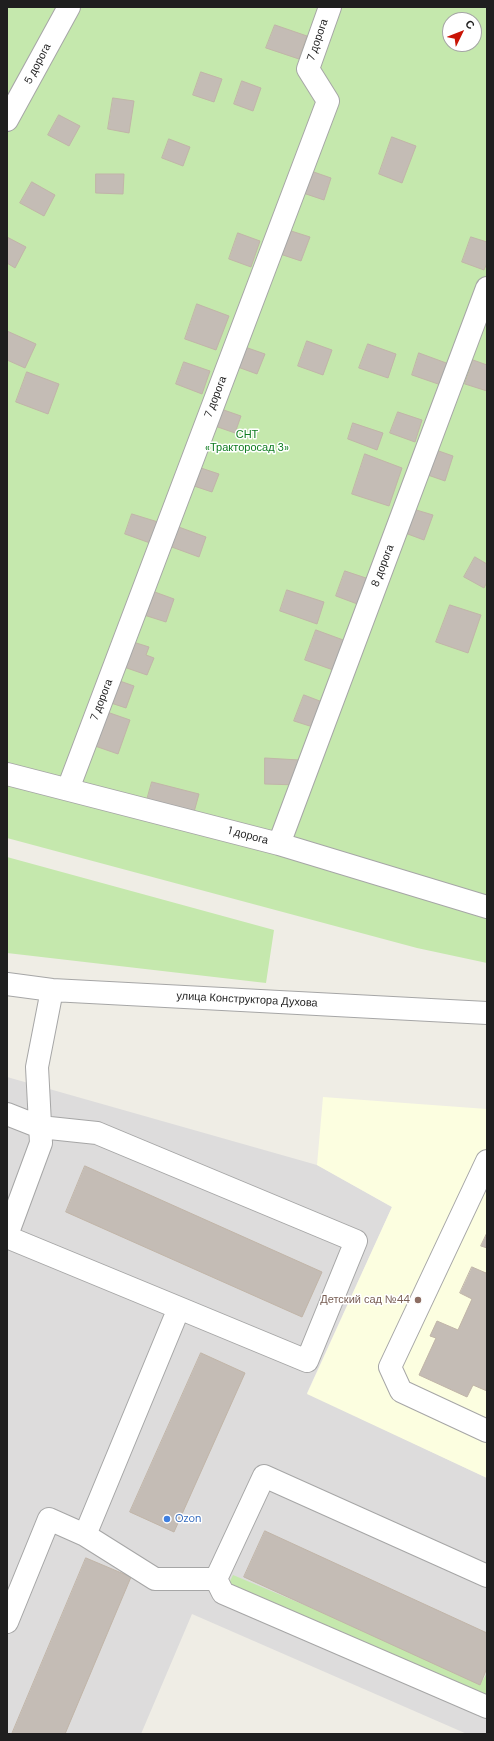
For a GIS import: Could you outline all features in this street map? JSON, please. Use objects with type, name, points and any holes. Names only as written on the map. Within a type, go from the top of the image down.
[{"type":"street","name":"5 дорога","points":[[7,120],[68,7]]},
{"type":"street","name":"7 дорога","points":[[68,789],[328,101],[308,69],[330,7]]},
{"type":"street","name":"8 дорога","points":[[279,844],[487,288]]},
{"type":"street","name":"1 дорога","points":[[7,774],[279,844],[487,907]]},
{"type":"street","name":"улица Конструктора Духова","points":[[7,984],[52,990],[487,1013]]},
{"type":"street","points":[[7,1114],[40,1127],[97,1133],[356,1241],[307,1361],[7,1236],[41,1143],[40,1127],[38,1067],[52,990]]},
{"type":"street","points":[[487,1162],[390,1367],[401,1391],[487,1431]]},
{"type":"street","points":[[86,1535],[179,1308]]},
{"type":"street","points":[[216,1579],[264,1476],[487,1576]]},
{"type":"street","points":[[7,1622],[49,1519],[86,1535],[155,1579],[216,1579]]},
{"type":"street","points":[[216,1579],[223,1593],[487,1708]]},
{"type":"shaded area","points":[[7,1077],[317,1165],[392,1207],[307,1393],[487,1478],[487,1734],[467,1734],[192,1614],[141,1734],[7,1734]]},
{"type":"shaded area","name":"Детский сад №44","points":[[323,1097],[487,1109],[487,1478],[307,1394],[392,1207],[317,1165]]},
{"type":"green space","name":"СНТ «Тракторосад 3»","points":[[7,7],[487,7],[487,963],[417,948],[7,838]]},
{"type":"green space","points":[[7,857],[274,930],[266,983],[7,953]]},
{"type":"green space","points":[[233,1575],[483,1680],[487,1673],[487,1699],[236,1594],[229,1583]]},
{"type":"building","points":[[275,25],[307,36],[299,59],[266,48]]},
{"type":"building","points":[[201,72],[222,79],[214,102],[193,95]]},
{"type":"building","points":[[242,81],[261,88],[253,111],[234,104]]},
{"type":"building","points":[[113,98],[134,101],[129,133],[108,129]]},
{"type":"building","points":[[59,115],[80,126],[69,146],[48,135]]},
{"type":"building","points":[[392,137],[416,146],[402,183],[379,174]]},
{"type":"building","points":[[169,139],[190,147],[183,166],[162,158]]},
{"type":"building","points":[[308,170],[331,178],[324,200],[300,192]]},
{"type":"building","points":[[96,174],[124,174],[123,194],[96,193]]},
{"type":"building","points":[[32,182],[55,195],[44,216],[20,203]]},
{"type":"building","points":[[288,230],[310,237],[301,261],[280,254]]},
{"type":"building","points":[[238,233],[260,241],[251,267],[229,259]]},
{"type":"building","points":[[7,237],[26,247],[15,268],[7,263]]},
{"type":"building","points":[[471,237],[487,242],[487,263],[484,270],[462,262]]},
{"type":"building","points":[[197,304],[229,316],[216,350],[185,339]]},
{"type":"building","points":[[7,331],[36,344],[25,368],[7,360]]},
{"type":"building","points":[[307,341],[332,350],[323,375],[298,366]]},
{"type":"building","points":[[368,344],[396,354],[388,378],[359,368]]},
{"type":"building","points":[[242,346],[265,354],[257,374],[235,366]]},
{"type":"building","points":[[419,353],[449,364],[441,385],[412,375]]},
{"type":"building","points":[[473,360],[487,365],[487,391],[465,384]]},
{"type":"building","points":[[184,362],[210,371],[202,394],[176,384]]},
{"type":"building","points":[[27,372],[59,384],[48,414],[16,402]]},
{"type":"building","points":[[218,408],[241,416],[235,433],[212,425]]},
{"type":"building","points":[[398,412],[422,420],[415,442],[390,433]]},
{"type":"building","points":[[353,423],[383,433],[377,450],[348,439]]},
{"type":"building","points":[[433,449],[453,456],[445,481],[425,474]]},
{"type":"building","points":[[365,454],[402,468],[389,506],[352,494]]},
{"type":"building","points":[[198,467],[219,474],[212,492],[191,485]]},
{"type":"building","points":[[413,509],[433,515],[424,540],[405,533]]},
{"type":"building","points":[[132,514],[158,522],[150,543],[125,534]]},
{"type":"building","points":[[176,526],[206,537],[199,557],[169,546]]},
{"type":"building","points":[[475,557],[487,564],[487,582],[484,588],[464,577]]},
{"type":"building","points":[[345,571],[369,579],[360,605],[336,596]]},
{"type":"building","points":[[287,590],[324,602],[317,624],[280,611]]},
{"type":"building","points":[[152,591],[174,599],[166,622],[144,615]]},
{"type":"building","points":[[450,605],[481,615],[468,653],[436,642]]},
{"type":"building","points":[[316,630],[346,641],[336,671],[305,660]]},
{"type":"building","points":[[130,641],[149,647],[146,655],[154,658],[147,675],[121,666]]},
{"type":"building","points":[[117,680],[134,686],[126,708],[108,702]]},
{"type":"building","points":[[304,695],[325,703],[316,728],[294,721]]},
{"type":"building","points":[[107,712],[130,720],[118,754],[95,746]]},
{"type":"building","points":[[265,758],[299,760],[298,785],[265,784]]},
{"type":"building","points":[[152,782],[199,794],[194,812],[147,800]]},
{"type":"building","points":[[85,1166],[322,1272],[302,1317],[66,1212]]},
{"type":"building","points":[[487,1233],[487,1248],[481,1246]]},
{"type":"building","points":[[472,1267],[486,1273],[487,1271],[487,1391],[473,1385],[467,1397],[419,1375],[436,1338],[430,1336],[437,1321],[458,1330],[472,1299],[460,1293]]},
{"type":"building","points":[[201,1353],[245,1373],[174,1532],[130,1512]]},
{"type":"building","points":[[265,1531],[487,1633],[487,1668],[480,1685],[244,1577]]},
{"type":"building","points":[[86,1558],[131,1577],[65,1734],[12,1734]]},
{"type":"place","name":"Детский сад №44","points":[[418,1300]]},
{"type":"place","name":"Ozon","points":[[167,1519]]}]
